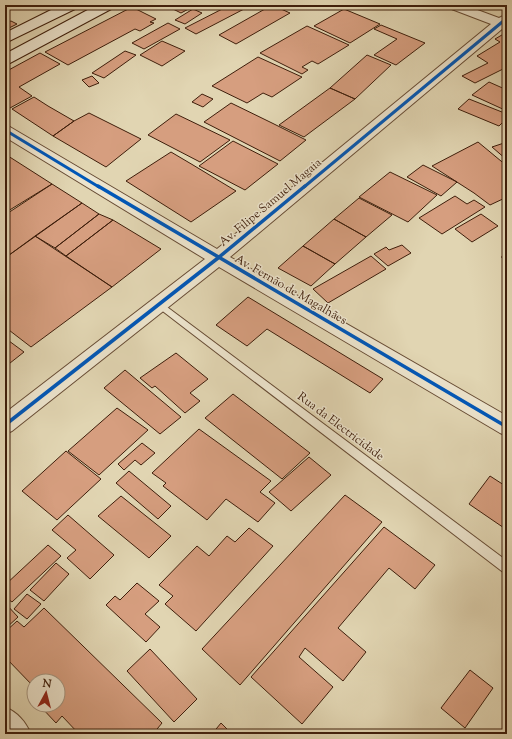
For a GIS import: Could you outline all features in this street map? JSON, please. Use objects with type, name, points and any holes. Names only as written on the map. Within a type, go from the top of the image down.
[{"type":"main road","points":[[5,40],[72,5]]},
{"type":"main road","points":[[5,60],[108,5]]},
{"type":"street","points":[[453,5],[505,22]]},
{"type":"street","name":"Av. Filipe Samuel Magaia","points":[[5,425],[218,258],[505,22]]},
{"type":"street","name":"Av. Fernão de Magalhães","points":[[5,130],[218,258],[507,427]]},
{"type":"street","points":[[5,721],[17,734]]},
{"type":"lane","name":"Rua da Electricidade","points":[[159,304],[507,568]]},
{"type":"building","points":[[165,5],[196,5],[181,13]]},
{"type":"building","points":[[230,5],[236,5],[244,9],[196,34],[185,28]]},
{"type":"building","points":[[272,5],[290,13],[236,44],[219,35]]},
{"type":"building","points":[[132,7],[156,19],[150,22],[154,23],[140,31],[135,29],[68,65],[45,52]]},
{"type":"building","points":[[193,9],[202,13],[185,24],[175,20]]},
{"type":"building","points":[[344,9],[380,24],[350,43],[314,26]]},
{"type":"building","points":[[11,21],[17,24],[9,28],[5,26],[5,23]]},
{"type":"building","points":[[168,23],[180,29],[144,49],[132,43]]},
{"type":"building","points":[[381,25],[425,43],[396,65],[374,55],[397,39],[374,29]]},
{"type":"building","points":[[307,26],[349,45],[318,64],[312,61],[302,67],[308,70],[302,74],[260,53]]},
{"type":"building","points":[[507,32],[507,67],[475,83],[462,76],[488,63],[477,56],[500,42],[495,39]]},
{"type":"building","points":[[162,41],[185,51],[162,66],[140,55]]},
{"type":"building","points":[[125,51],[136,55],[104,78],[92,73]]},
{"type":"building","points":[[40,53],[60,64],[19,87],[32,96],[10,108],[5,105],[5,72]]},
{"type":"building","points":[[367,55],[391,65],[355,99],[330,88]]},
{"type":"building","points":[[258,57],[302,77],[272,97],[263,93],[247,103],[212,86]]},
{"type":"building","points":[[92,76],[99,83],[89,87],[82,80]]},
{"type":"building","points":[[489,82],[507,90],[507,111],[472,95]]},
{"type":"building","points":[[330,88],[355,99],[304,137],[279,125]]},
{"type":"building","points":[[202,94],[213,99],[203,107],[192,102]]},
{"type":"building","points":[[34,97],[74,121],[53,136],[12,109]]},
{"type":"building","points":[[469,99],[507,114],[507,118],[499,126],[458,109]]},
{"type":"building","points":[[231,103],[306,140],[280,161],[204,122]]},
{"type":"building","points":[[89,113],[141,139],[106,167],[53,136],[74,121]]},
{"type":"building","points":[[176,114],[230,140],[200,162],[148,135]]},
{"type":"building","points":[[233,141],[278,164],[245,190],[199,166]]},
{"type":"building","points":[[478,142],[507,166],[507,197],[490,205],[432,166]]},
{"type":"building","points":[[507,142],[507,160],[492,147]]},
{"type":"building","points":[[171,152],[236,191],[191,222],[126,181]]},
{"type":"building","points":[[5,154],[52,184],[8,211],[5,209]]},
{"type":"building","points":[[423,165],[457,182],[441,196],[407,177]]},
{"type":"building","points":[[390,172],[437,195],[408,222],[359,197]]},
{"type":"building","points":[[52,184],[82,203],[5,258],[5,215]]},
{"type":"building","points":[[455,196],[467,204],[474,200],[485,207],[442,234],[419,218]]},
{"type":"building","points":[[359,198],[392,215],[366,237],[334,219]]},
{"type":"building","points":[[82,203],[99,214],[55,248],[35,236]]},
{"type":"building","points":[[99,214],[113,220],[66,256],[55,248]]},
{"type":"building","points":[[481,214],[498,226],[472,242],[455,229]]},
{"type":"building","points":[[334,219],[366,237],[335,264],[303,246]]},
{"type":"building","points":[[113,220],[161,249],[112,287],[66,256]]},
{"type":"building","points":[[35,236],[112,287],[31,347],[5,327],[5,258]]},
{"type":"building","points":[[402,245],[411,253],[388,266],[374,254],[386,247],[389,250]]},
{"type":"building","points":[[303,246],[335,264],[311,286],[278,268]]},
{"type":"building","points":[[371,256],[386,269],[328,303],[313,289]]},
{"type":"building","points":[[248,297],[383,379],[370,393],[267,329],[247,346],[216,325]]},
{"type":"building","points":[[5,338],[24,352],[5,367]]},
{"type":"building","points":[[176,353],[208,379],[190,393],[200,401],[185,413],[155,386],[152,388],[140,378]]},
{"type":"building","points":[[125,370],[181,417],[160,434],[104,388]]},
{"type":"building","points":[[233,394],[310,453],[282,479],[205,418]]},
{"type":"building","points":[[117,408],[148,430],[99,475],[68,451]]},
{"type":"building","points":[[199,429],[271,481],[260,492],[275,503],[258,522],[226,499],[207,520],[163,486],[166,483],[152,473]]},
{"type":"building","points":[[142,443],[155,453],[141,465],[135,460],[124,470],[118,464]]},
{"type":"building","points":[[66,451],[101,479],[57,520],[22,491]]},
{"type":"building","points":[[309,457],[331,475],[291,511],[269,492]]},
{"type":"building","points":[[129,471],[171,506],[158,519],[116,483]]},
{"type":"building","points":[[490,476],[507,487],[507,530],[469,504]]},
{"type":"building","points":[[345,495],[382,522],[240,685],[202,649]]},
{"type":"building","points":[[121,496],[171,536],[149,558],[98,516]]},
{"type":"building","points":[[68,515],[114,555],[90,579],[67,558],[76,550],[52,530]]},
{"type":"building","points":[[384,527],[435,565],[415,589],[389,568],[338,628],[366,652],[343,681],[305,648],[299,657],[333,687],[302,724],[251,677]]},
{"type":"building","points":[[249,528],[273,546],[196,631],[165,604],[173,596],[159,585],[197,546],[209,556],[227,536],[235,542]]},
{"type":"building","points":[[48,545],[61,556],[12,602],[5,597],[5,585]]},
{"type":"building","points":[[56,563],[69,574],[44,601],[30,590]]},
{"type":"building","points":[[137,583],[159,601],[145,614],[160,627],[146,642],[106,605],[115,596],[120,600]]},
{"type":"building","points":[[27,594],[41,604],[27,619],[14,609]]},
{"type":"building","points":[[5,603],[18,617],[5,629]]},
{"type":"building","points":[[44,608],[162,723],[153,734],[79,734],[62,716],[56,723],[47,713],[66,713],[66,673],[26,673],[26,679],[5,657],[5,632],[17,621],[24,627]]},
{"type":"building","points":[[150,649],[197,699],[174,722],[127,671]]},
{"type":"building","points":[[470,670],[493,688],[465,728],[441,708]]},
{"type":"building","points":[[221,723],[232,734],[212,734]]},
{"type":"cycle path","points":[[5,425],[218,258],[507,18]]},
{"type":"cycle path","points":[[5,130],[218,258],[507,427]]}]
